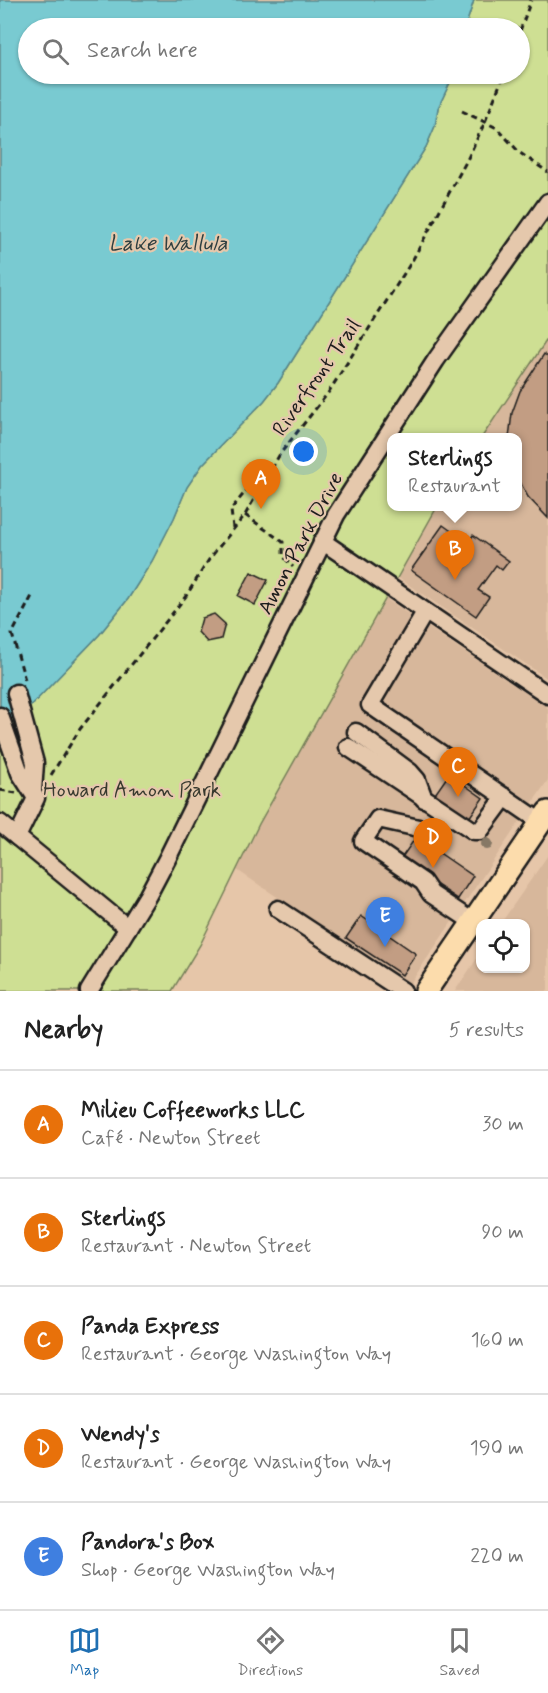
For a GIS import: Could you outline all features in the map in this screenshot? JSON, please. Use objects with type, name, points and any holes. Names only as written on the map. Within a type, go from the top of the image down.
[{"type":"main road","points":[[426,991],[544,817]]},
{"type":"street","name":"Amon Park Drive","points":[[389,433],[436,360],[548,202]]},
{"type":"street","name":"Amon Park Drive","points":[[88,991],[148,895],[167,859],[336,515],[387,436]]},
{"type":"street","points":[[322,542],[548,695]]},
{"type":"street","points":[[425,612],[370,705],[505,797],[544,817]]},
{"type":"street","points":[[21,690],[35,763],[33,792]]},
{"type":"street","points":[[0,716],[20,773],[36,798],[17,837]]},
{"type":"street","points":[[356,732],[410,772],[417,780],[424,799]]},
{"type":"street","points":[[348,747],[474,831],[480,831],[505,797]]},
{"type":"street","points":[[423,829],[378,819],[363,841],[423,882],[431,894],[473,922]]},
{"type":"street","points":[[0,823],[128,928]]},
{"type":"street","points":[[278,909],[403,991]]},
{"type":"path","points":[[524,18],[531,0]]},
{"type":"path","name":"Riverfront Trail","points":[[33,792],[50,777],[80,729],[179,605],[210,558],[245,515],[293,437],[328,393],[412,261],[467,160],[500,84]]},
{"type":"path","points":[[462,111],[502,132],[520,153],[548,172]]},
{"type":"path","points":[[233,530],[231,510],[262,471],[274,465]]},
{"type":"path","points":[[245,515],[283,542],[283,556],[291,566],[298,569]]},
{"type":"path","points":[[21,690],[12,634],[32,596]]},
{"type":"path","points":[[0,790],[12,793],[33,792]]},
{"type":"shaded area","points":[[548,338],[548,679],[397,577],[435,511],[522,511],[522,433],[485,433]]},
{"type":"shaded area","points":[[386,599],[548,708],[548,780],[409,985],[237,870],[311,728]]},
{"type":"shaded area","points":[[548,855],[548,991],[455,991],[476,960],[476,973],[530,973],[530,919],[504,919]]},
{"type":"green space","name":"Howard Amon Park","points":[[474,0],[548,0],[548,338],[485,433],[387,433],[387,511],[435,511],[259,824],[200,945],[172,991],[0,991],[0,724],[25,712],[99,635],[128,599],[152,561],[187,487],[202,465],[264,401],[278,383],[426,147],[435,126],[438,108],[449,84],[530,84],[530,18],[468,18]]},
{"type":"water","name":"Lake Wallula","points":[[0,0],[474,0],[468,18],[18,18],[18,84],[449,84],[438,108],[435,126],[426,147],[278,383],[264,401],[202,465],[187,487],[152,561],[128,599],[99,635],[25,712],[0,724]]},
{"type":"building","points":[[544,354],[548,357],[548,518],[528,497],[522,486],[522,433],[510,433],[512,413],[520,391]]},
{"type":"building","points":[[443,525],[468,543],[473,535],[509,561],[502,570],[496,565],[478,590],[489,597],[476,616],[411,570]]},
{"type":"building","points":[[251,572],[268,580],[255,605],[238,596]]},
{"type":"building","points":[[214,614],[225,624],[221,639],[207,642],[198,632],[202,618]]},
{"type":"building","points":[[449,774],[483,798],[467,821],[433,797]]},
{"type":"building","points":[[416,837],[473,876],[458,899],[400,860]]},
{"type":"building","points":[[361,916],[416,954],[402,975],[346,938]]},
{"type":"place","name":"Milieu Coffeeworks LLC","points":[[261,509]]},
{"type":"place","name":"Sterlings","points":[[455,580]]},
{"type":"place","name":"Panda Express","points":[[458,797]]},
{"type":"place","name":"Wendy's","points":[[433,868]]},
{"type":"place","name":"Pandora's Box","points":[[385,947]]}]
